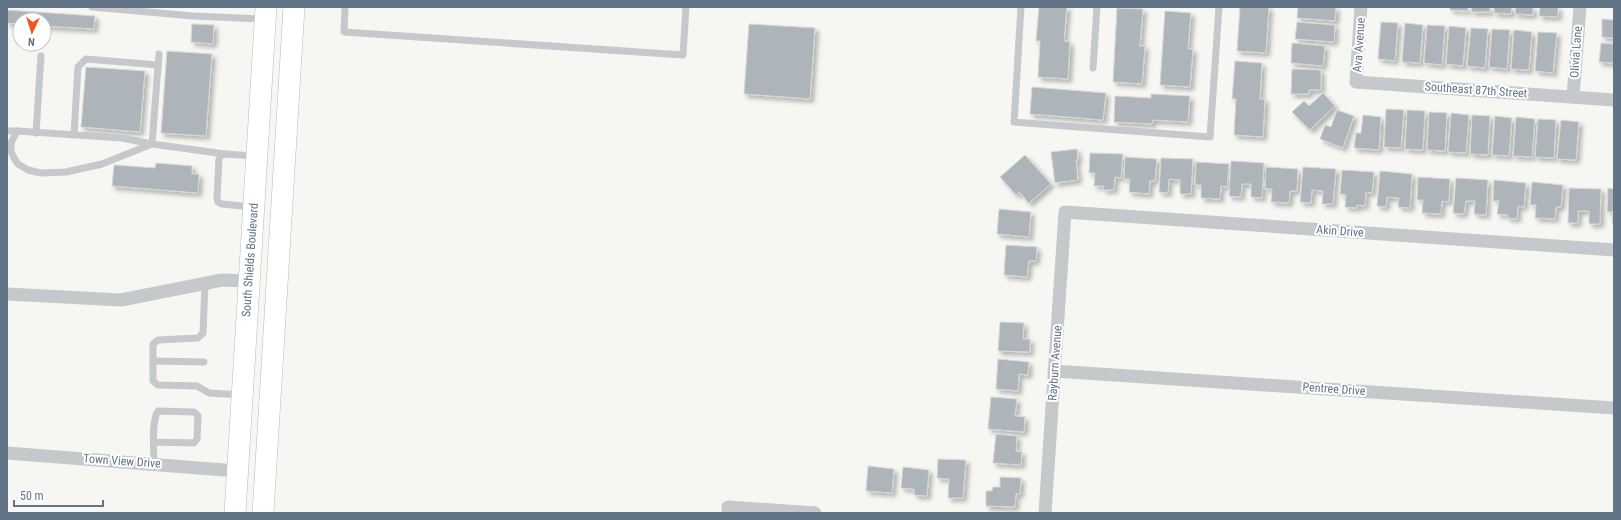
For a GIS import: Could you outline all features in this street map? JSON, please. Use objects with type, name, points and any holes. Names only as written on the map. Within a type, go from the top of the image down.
[{"type":"main road","points":[[263,513],[294,7]]},
{"type":"main road","name":"South Shields Boulevard","points":[[234,513],[265,13]]},
{"type":"main road","points":[[240,416],[269,418]]},
{"type":"street","name":"Ava Avenue","points":[[1356,82],[1361,7]]},
{"type":"street","name":"Olivia Lane","points":[[1573,97],[1580,7]]},
{"type":"street","name":"Southeast 87th Street","points":[[1356,82],[1614,100]]},
{"type":"street","name":"Southeast 87th Street","points":[[1596,99],[1614,94]]},
{"type":"street","name":"Akin Drive","points":[[1065,212],[1614,250]]},
{"type":"street","name":"Rayburn Avenue","points":[[1045,513],[1065,212]]},
{"type":"street","points":[[7,294],[120,300],[222,280],[249,281]]},
{"type":"street","name":"Pentree Drive","points":[[1054,371],[1614,408]]},
{"type":"street","name":"Town View Drive","points":[[7,453],[237,471]]},
{"type":"street","points":[[728,510],[815,513]]},
{"type":"lane","points":[[92,7],[193,16],[265,13]]},
{"type":"lane","points":[[345,7],[344,32],[683,55],[686,7]]},
{"type":"lane","points":[[1021,7],[1014,122],[1210,136],[1220,7]]},
{"type":"lane","points":[[1093,68],[1097,7]]},
{"type":"lane","points":[[152,144],[159,54]]},
{"type":"lane","points":[[36,132],[41,56]]},
{"type":"lane","points":[[74,135],[78,67],[86,59],[158,65]]},
{"type":"lane","points":[[7,131],[122,138],[152,144],[225,154],[257,156]]},
{"type":"lane","points":[[17,131],[11,143],[11,152],[14,158],[18,164],[28,170],[41,173],[66,172],[102,164],[152,144]]},
{"type":"lane","points":[[225,154],[221,155],[219,160],[218,202],[222,204],[254,207]]},
{"type":"lane","points":[[205,284],[203,333],[198,338],[158,340],[153,344],[153,381],[158,385],[197,386],[209,393],[242,395]]},
{"type":"lane","points":[[153,361],[204,362]]},
{"type":"lane","points":[[154,442],[194,443],[197,439],[198,416],[194,412],[158,411],[155,416],[154,442],[154,464]]},
{"type":"building","points":[[1039,7],[1067,7],[1064,41],[1070,42],[1068,79],[1038,77],[1040,41],[1036,41]]},
{"type":"building","points":[[1240,7],[1269,7],[1266,53],[1237,51]]},
{"type":"building","points":[[1298,7],[1336,7],[1335,21],[1297,18]]},
{"type":"building","points":[[1450,7],[1468,7],[1468,11],[1450,10]]},
{"type":"building","points":[[1472,7],[1490,7],[1490,12],[1471,12]]},
{"type":"building","points":[[1494,7],[1512,7],[1511,14],[1494,13]]},
{"type":"building","points":[[1516,7],[1533,7],[1533,15],[1515,14]]},
{"type":"building","points":[[1540,7],[1558,7],[1558,17],[1539,16]]},
{"type":"building","points":[[1117,8],[1143,9],[1140,46],[1145,46],[1142,84],[1113,82]]},
{"type":"building","points":[[7,10],[36,12],[12,12],[12,23],[7,23]]},
{"type":"building","points":[[1165,11],[1191,13],[1188,49],[1193,49],[1190,87],[1160,85]]},
{"type":"building","points":[[52,13],[95,16],[94,29],[52,26]]},
{"type":"building","points":[[1602,19],[1614,20],[1614,38],[1602,37]]},
{"type":"building","points":[[1297,22],[1335,25],[1334,42],[1295,39]]},
{"type":"building","points":[[1381,22],[1398,23],[1395,61],[1378,59]]},
{"type":"building","points":[[1405,23],[1423,25],[1420,63],[1402,62]]},
{"type":"building","points":[[192,24],[214,25],[213,44],[191,42]]},
{"type":"building","points":[[749,24],[815,28],[810,99],[744,94]]},
{"type":"building","points":[[1427,25],[1445,26],[1442,65],[1424,63]]},
{"type":"building","points":[[1449,26],[1466,28],[1463,66],[1446,64]]},
{"type":"building","points":[[1471,28],[1488,29],[1485,68],[1467,66]]},
{"type":"building","points":[[1492,29],[1510,30],[1507,69],[1489,67]]},
{"type":"building","points":[[1514,30],[1532,32],[1529,70],[1511,69]]},
{"type":"building","points":[[1538,32],[1557,33],[1553,73],[1535,71]]},
{"type":"building","points":[[1292,43],[1325,46],[1323,66],[1291,63]]},
{"type":"building","points":[[1601,43],[1614,44],[1614,63],[1599,62]]},
{"type":"building","points":[[167,51],[212,54],[206,136],[161,133]]},
{"type":"building","points":[[1235,61],[1262,63],[1260,99],[1265,99],[1263,137],[1234,135],[1236,99],[1232,99]]},
{"type":"building","points":[[86,67],[145,71],[140,132],[81,127]]},
{"type":"building","points":[[1292,69],[1321,70],[1321,90],[1309,90],[1309,94],[1291,94]]},
{"type":"building","points":[[1032,87],[1106,93],[1103,120],[1030,114]]},
{"type":"building","points":[[1323,93],[1335,106],[1310,130],[1292,112],[1304,101],[1309,106]]},
{"type":"building","points":[[1151,94],[1190,96],[1188,122],[1153,120],[1152,124],[1114,122],[1115,96],[1151,98]]},
{"type":"building","points":[[1386,109],[1404,110],[1401,148],[1384,147]]},
{"type":"building","points":[[1337,110],[1354,116],[1343,148],[1320,139],[1325,125],[1331,127]]},
{"type":"building","points":[[1407,110],[1425,111],[1423,150],[1405,149]]},
{"type":"building","points":[[1429,112],[1447,113],[1445,151],[1427,150]]},
{"type":"building","points":[[1451,113],[1469,115],[1466,153],[1448,152]]},
{"type":"building","points":[[1363,115],[1381,117],[1379,150],[1354,148],[1356,133],[1361,133]]},
{"type":"building","points":[[1472,115],[1490,116],[1488,155],[1470,154]]},
{"type":"building","points":[[1495,116],[1512,118],[1509,156],[1492,155]]},
{"type":"building","points":[[1516,117],[1535,119],[1532,157],[1513,156]]},
{"type":"building","points":[[1538,119],[1556,120],[1554,158],[1535,157]]},
{"type":"building","points":[[1561,120],[1579,122],[1576,160],[1557,159]]},
{"type":"building","points":[[1077,149],[1078,160],[1076,160],[1078,180],[1055,183],[1051,152]]},
{"type":"building","points":[[1090,153],[1123,154],[1121,178],[1115,177],[1114,190],[1103,190],[1104,186],[1094,186],[1095,173],[1089,173]]},
{"type":"building","points":[[1025,155],[1051,184],[1029,203],[1019,192],[1016,195],[1000,177]]},
{"type":"building","points":[[1125,157],[1157,159],[1155,181],[1150,181],[1149,194],[1129,192],[1130,179],[1124,179]]},
{"type":"building","points":[[1161,158],[1193,159],[1191,194],[1180,194],[1180,180],[1169,179],[1168,193],[1159,192]]},
{"type":"building","points":[[1231,161],[1264,163],[1262,198],[1251,197],[1251,184],[1242,184],[1241,197],[1229,196]]},
{"type":"building","points":[[1196,162],[1229,164],[1227,187],[1221,186],[1220,199],[1201,198],[1201,185],[1195,185]]},
{"type":"building","points":[[156,163],[192,166],[192,174],[199,174],[198,193],[112,186],[114,165],[155,168]]},
{"type":"building","points":[[1266,167],[1298,169],[1297,191],[1290,191],[1289,203],[1271,202],[1272,189],[1265,189]]},
{"type":"building","points":[[1303,167],[1336,169],[1333,204],[1322,204],[1323,191],[1312,190],[1311,203],[1300,202]]},
{"type":"building","points":[[1342,170],[1374,172],[1372,193],[1366,192],[1365,206],[1357,205],[1357,208],[1345,207],[1346,195],[1340,194]]},
{"type":"building","points":[[1380,171],[1412,174],[1410,208],[1398,207],[1399,198],[1387,197],[1386,207],[1377,206]]},
{"type":"building","points":[[1418,177],[1450,179],[1449,202],[1442,201],[1441,214],[1422,213],[1423,200],[1417,200]]},
{"type":"building","points":[[1456,178],[1488,180],[1486,215],[1474,214],[1475,201],[1466,201],[1464,214],[1453,213]]},
{"type":"building","points":[[1494,180],[1526,183],[1524,207],[1518,206],[1517,219],[1507,218],[1508,215],[1497,214],[1499,201],[1493,201]]},
{"type":"building","points":[[1532,182],[1563,185],[1561,207],[1556,207],[1555,219],[1535,218],[1536,205],[1530,205]]},
{"type":"building","points":[[1569,188],[1601,189],[1600,224],[1589,224],[1589,211],[1578,211],[1578,223],[1568,223]]},
{"type":"building","points":[[1608,188],[1614,189],[1614,224],[1612,223],[1613,212],[1607,212]]},
{"type":"building","points":[[999,209],[1031,212],[1029,237],[997,234]]},
{"type":"building","points":[[1006,245],[1037,247],[1036,261],[1029,261],[1027,277],[1004,275]]},
{"type":"building","points":[[1000,322],[1024,323],[1023,339],[1030,339],[1030,352],[998,351]]},
{"type":"building","points":[[998,359],[1029,362],[1028,375],[1019,374],[1018,391],[996,389]]},
{"type":"building","points":[[991,397],[1017,399],[1015,416],[1025,417],[1024,432],[988,429]]},
{"type":"building","points":[[996,434],[1017,436],[1016,451],[1022,452],[1021,465],[993,463]]},
{"type":"building","points":[[938,459],[966,460],[963,498],[948,498],[949,479],[937,478]]},
{"type":"building","points":[[868,466],[894,469],[892,493],[866,491]]},
{"type":"building","points":[[903,467],[929,470],[927,496],[914,495],[914,489],[901,488]]},
{"type":"building","points":[[1000,477],[1021,478],[1020,494],[1016,494],[1015,507],[986,506],[986,491],[992,491],[993,487],[1000,487]]}]
